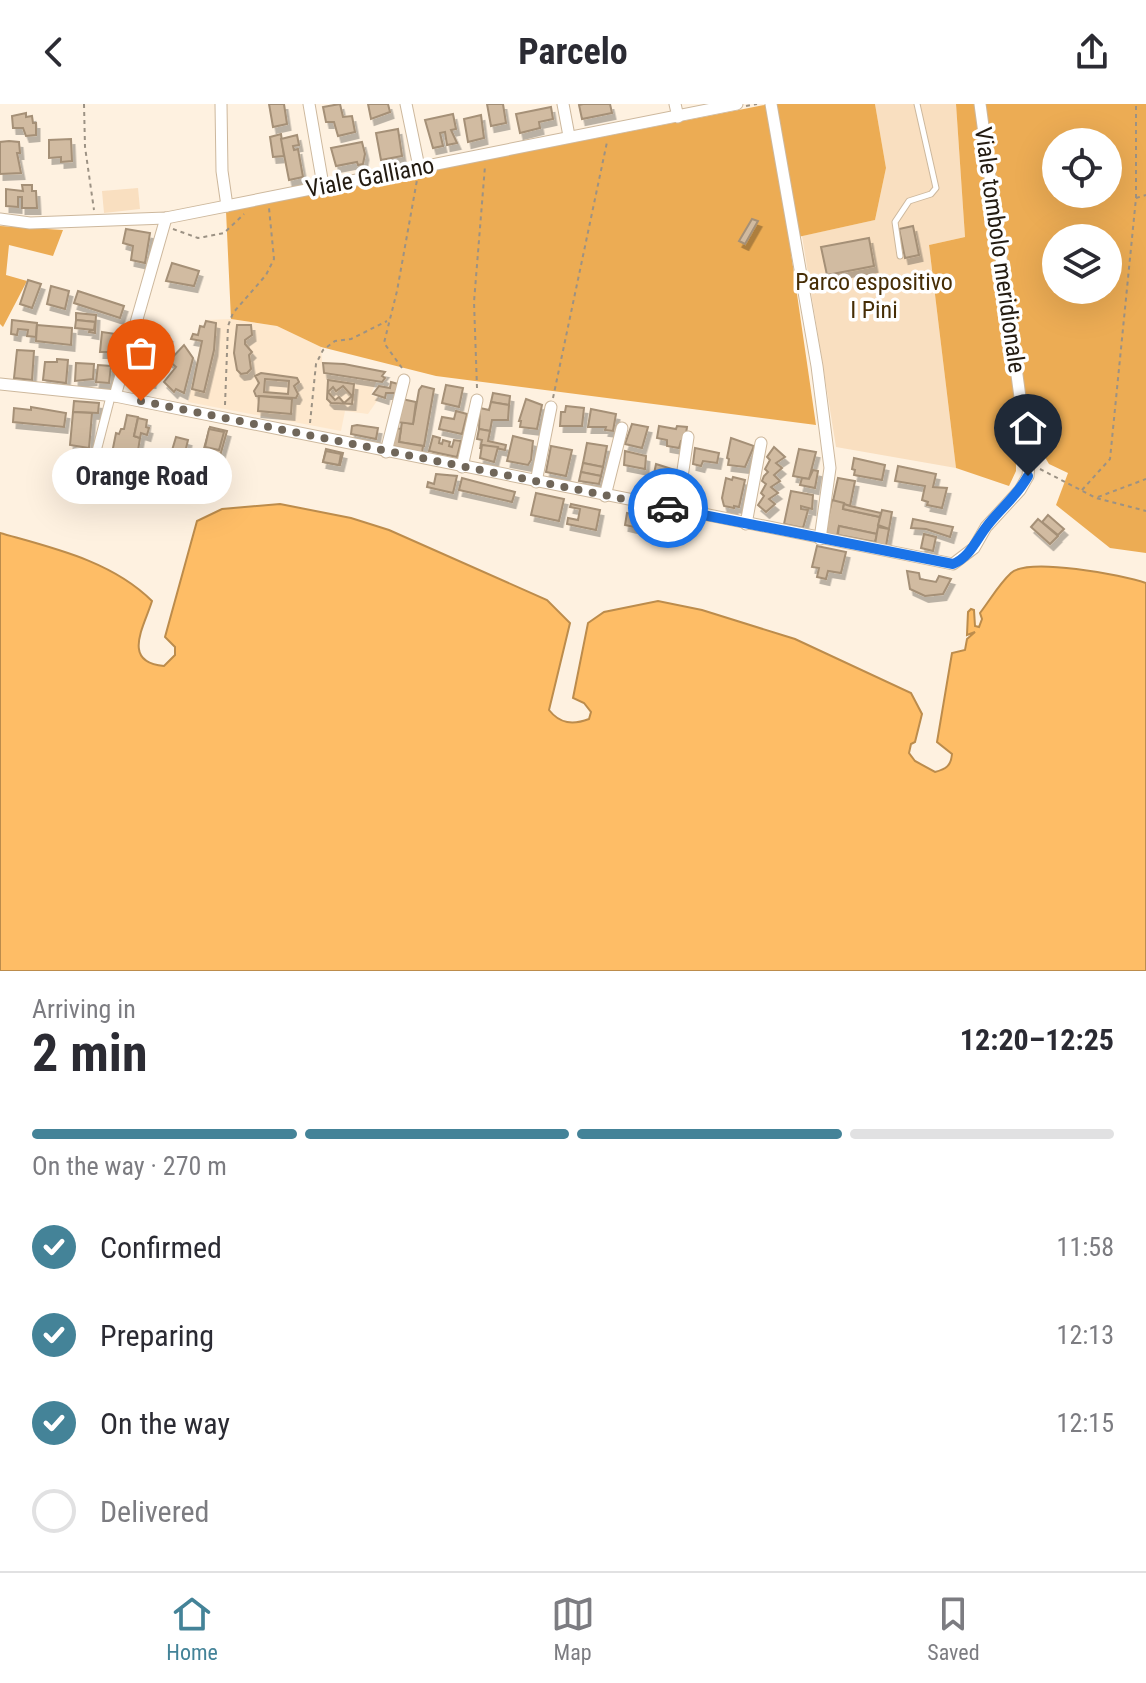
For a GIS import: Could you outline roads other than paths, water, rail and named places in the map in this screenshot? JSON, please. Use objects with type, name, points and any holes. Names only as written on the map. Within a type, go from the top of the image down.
[{"type":"street","points":[[221,104],[221,158],[227,206]]},
{"type":"street","points":[[309,104],[323,185]]},
{"type":"street","points":[[406,104],[419,167]]},
{"type":"street","points":[[563,104],[569,136]]},
{"type":"street","points":[[675,104],[678,117]]},
{"type":"street","name":"Viale Galliano","points":[[0,219],[30,223],[165,222],[323,185],[737,104]]},
{"type":"street","points":[[0,384],[113,396],[820,539],[830,468],[822,365],[771,104]]},
{"type":"street","name":"Viale tombolo meridionale","points":[[820,539],[926,561],[958,563],[974,548],[986,527],[1020,490],[1028,476],[1029,463],[980,104]]},
{"type":"street","points":[[95,457],[165,222]]},
{"type":"street","points":[[386,452],[404,380]]},
{"type":"street","points":[[462,467],[477,400]]},
{"type":"street","points":[[536,482],[551,407]]},
{"type":"street","points":[[605,496],[622,428]]},
{"type":"street","points":[[677,510],[688,437]]},
{"type":"street","points":[[746,524],[761,443]]},
{"type":"lane","points":[[900,256],[895,222],[909,201],[931,194],[936,188],[917,104]]},
{"type":"place","name":"Orange Road","points":[[141,401]]},
{"type":"park label","name":"Parco espositivo I Pini","points":[[874,296]]}]
